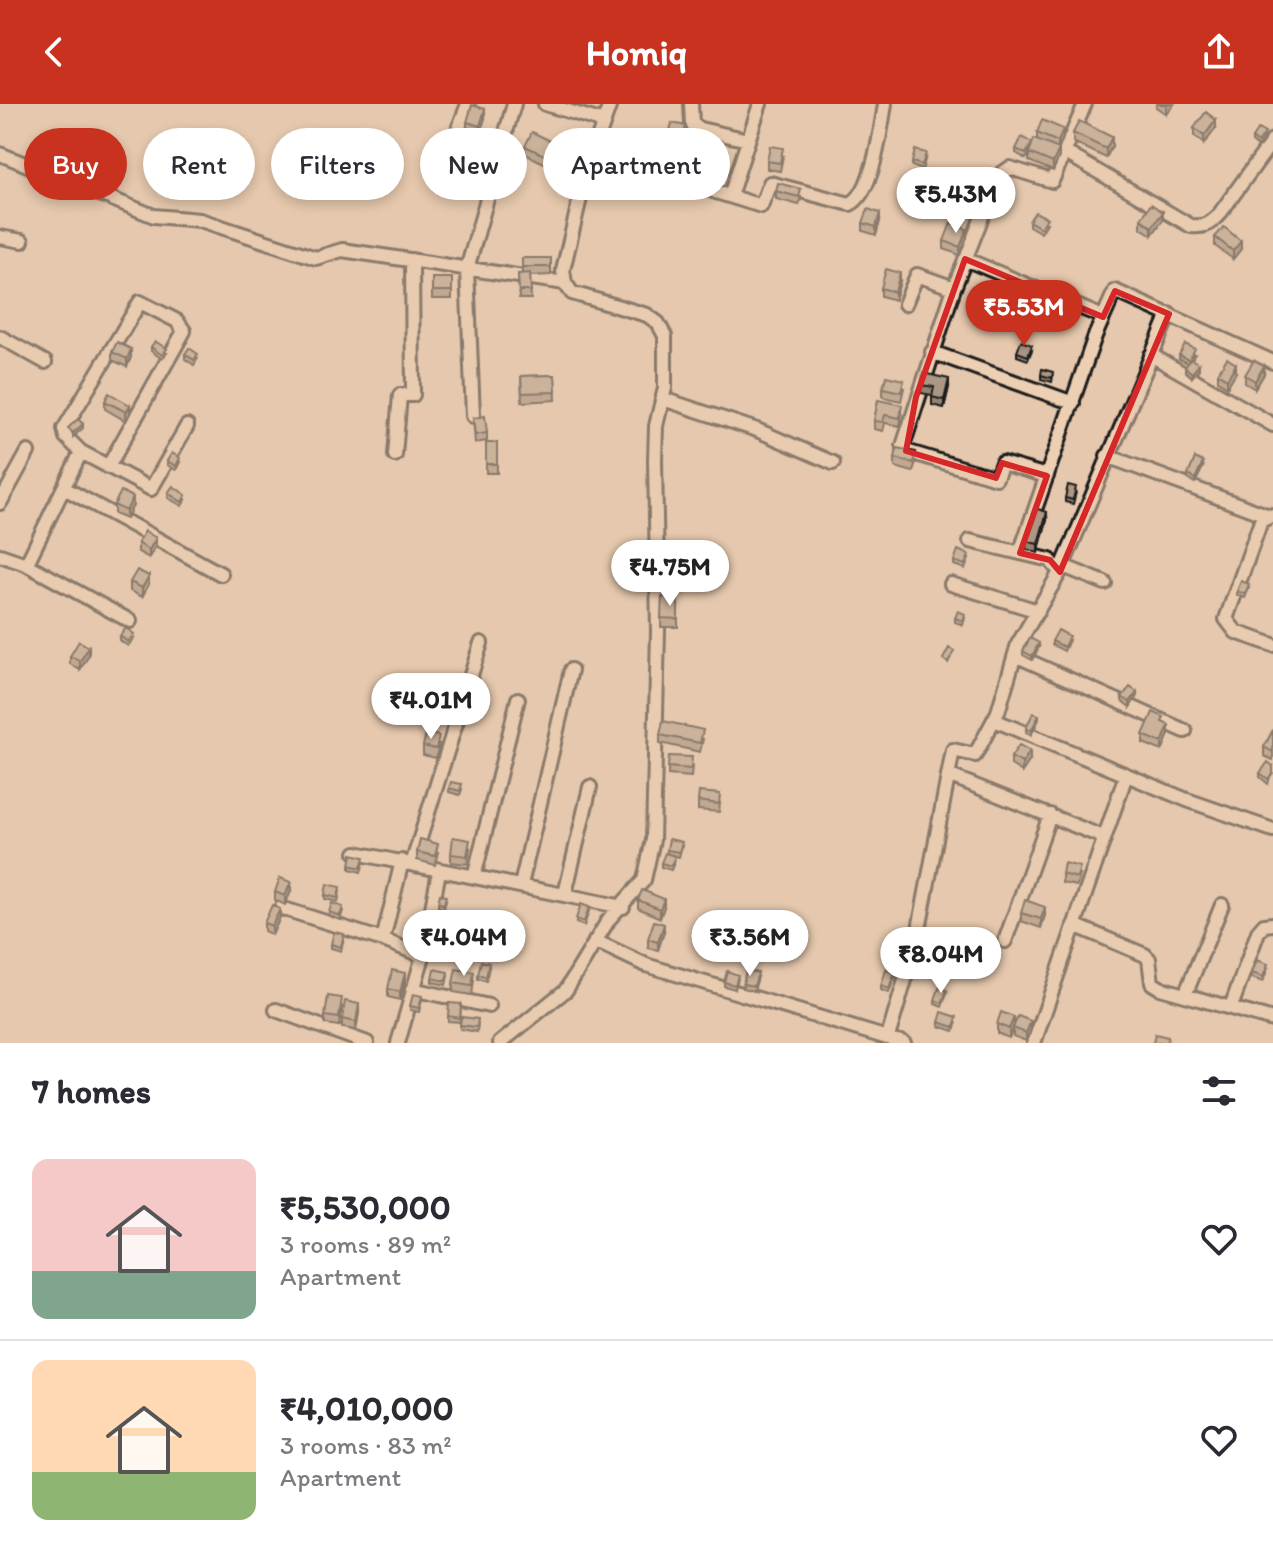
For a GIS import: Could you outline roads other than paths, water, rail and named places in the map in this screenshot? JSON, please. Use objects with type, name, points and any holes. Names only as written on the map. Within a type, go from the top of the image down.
[{"type":"street","points":[[459,128],[468,104]]},
{"type":"street","points":[[473,416],[467,269],[514,104]]},
{"type":"street","points":[[545,104],[604,122]]},
{"type":"street","points":[[602,128],[610,104]]},
{"type":"street","points":[[691,104],[692,124],[700,129],[748,140]]},
{"type":"street","points":[[760,104],[730,196],[761,206],[770,183],[843,203],[856,201],[870,173],[885,104]]},
{"type":"street","points":[[1047,476],[1002,463],[996,478],[906,451],[903,446],[954,288],[1001,172],[1010,168],[1052,181],[1085,104]]},
{"type":"street","points":[[1066,153],[1191,226],[1200,227],[1209,225],[1218,216],[1273,140]]},
{"type":"street","points":[[0,154],[154,216],[200,220],[243,231],[316,258],[342,250],[565,283]]},
{"type":"street","points":[[500,1043],[566,990],[609,919],[623,907],[644,880],[653,840],[658,631],[655,460],[663,399],[665,336],[658,323],[647,315],[572,293],[565,283],[563,270],[580,200]]},
{"type":"street","points":[[0,237],[22,241]]},
{"type":"street","points":[[965,259],[1103,317]]},
{"type":"street","points":[[395,455],[400,395],[413,395],[412,260]]},
{"type":"street","points":[[905,304],[917,275],[954,288]]},
{"type":"street","points":[[1020,553],[1103,317],[1115,291],[1273,362]]},
{"type":"street","points":[[108,467],[184,331],[177,321],[140,302],[64,429],[66,437],[81,452],[108,467],[151,489],[187,426]]},
{"type":"street","points":[[888,1037],[917,940],[953,750],[975,755],[994,720],[1015,655],[1062,569],[1169,314]]},
{"type":"street","points":[[1,340],[45,362]]},
{"type":"street","points":[[932,352],[1073,403]]},
{"type":"street","points":[[1151,355],[1273,425]]},
{"type":"street","points":[[663,399],[757,430],[833,463]]},
{"type":"street","points":[[0,503],[28,452]]},
{"type":"street","points":[[26,564],[66,489],[81,452]]},
{"type":"street","points":[[1107,456],[1271,516]]},
{"type":"street","points":[[66,489],[221,574]]},
{"type":"street","points":[[1271,516],[1261,521],[1257,529],[1226,619],[1236,632],[1273,645]]},
{"type":"street","points":[[970,541],[1050,560],[1062,569],[1105,583]]},
{"type":"street","points":[[0,555],[26,564],[130,621]]},
{"type":"street","points":[[951,584],[1038,611]]},
{"type":"street","points":[[383,940],[481,643]]},
{"type":"street","points":[[1015,655],[1185,731]]},
{"type":"street","points":[[521,885],[571,670]]},
{"type":"street","points":[[474,877],[518,699]]},
{"type":"street","points":[[994,720],[1126,775],[1273,830]]},
{"type":"street","points":[[948,775],[1103,837]]},
{"type":"street","points":[[1034,1043],[1126,775]]},
{"type":"street","points":[[565,894],[590,787]]},
{"type":"street","points":[[1005,941],[1050,815]]},
{"type":"street","points":[[356,853],[623,907]]},
{"type":"street","points":[[398,1043],[423,956],[439,871]]},
{"type":"street","points":[[1185,995],[1222,905]]},
{"type":"street","points":[[281,908],[423,956]]},
{"type":"street","points":[[1231,1007],[1258,932],[1264,925],[1273,924]]},
{"type":"street","points":[[1074,925],[1145,955],[1149,959],[1152,983],[1273,1020]]},
{"type":"street","points":[[595,941],[646,965],[904,1043]]},
{"type":"street","points":[[412,989],[489,1006]]},
{"type":"street","points":[[276,1010],[367,1043]]}]
